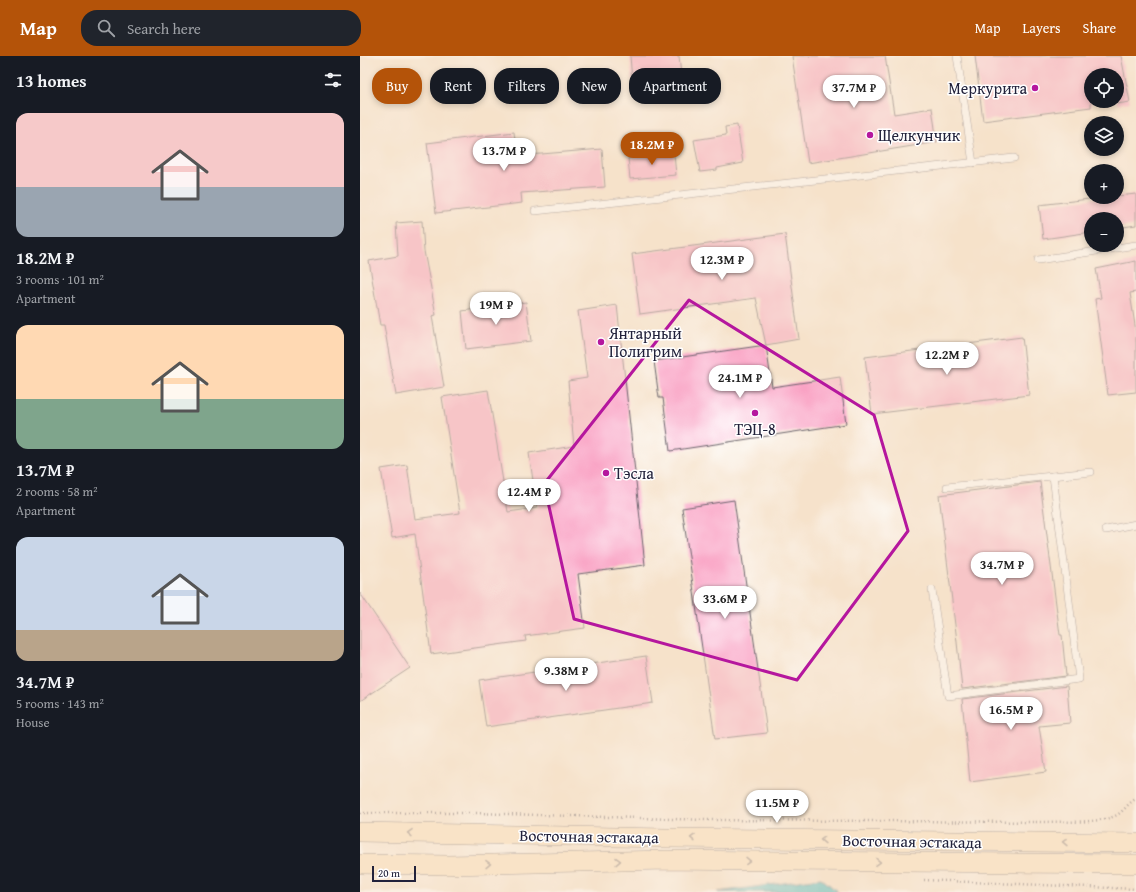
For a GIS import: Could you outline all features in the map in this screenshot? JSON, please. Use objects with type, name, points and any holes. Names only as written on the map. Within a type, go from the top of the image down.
[{"type":"main road","name":"Восточная эстакада","points":[[360,832],[665,838],[1136,843]]},
{"type":"main road","name":"Восточная эстакада","points":[[360,864],[666,860],[1136,864]]},
{"type":"lane","points":[[957,56],[973,163]]},
{"type":"lane","points":[[535,211],[1014,158]]},
{"type":"lane","points":[[1038,260],[1136,245]]},
{"type":"lane","points":[[946,487],[1091,472]]},
{"type":"lane","points":[[932,590],[948,696],[1079,679],[1053,476]]},
{"type":"lane","points":[[1106,530],[1136,524]]},
{"type":"path","points":[[360,813],[473,813],[706,820],[1052,822],[1097,821],[1117,815],[1136,799]]},
{"type":"path","points":[[916,880],[1136,889]]},
{"type":"highlighted area","points":[[689,300],[874,415],[908,531],[797,680],[574,619],[544,484]]},
{"type":"water","points":[[821,878],[838,892],[718,892]]},
{"type":"building","points":[[630,56],[679,56],[680,68],[631,68]]},
{"type":"building","points":[[792,56],[885,56],[894,114],[932,108],[937,142],[808,163]]},
{"type":"building","name":"Меркурита","points":[[975,56],[1121,56],[1123,68],[1084,68],[1084,108],[983,121]]},
{"type":"building","name":"Меркурита","points":[[1124,71],[1130,102],[1124,103]]},
{"type":"building","points":[[737,125],[743,163],[717,168],[717,170],[700,172],[694,140],[726,135],[725,127]]},
{"type":"building","points":[[514,132],[517,156],[602,149],[605,187],[521,193],[522,203],[436,213],[427,143]]},
{"type":"building","points":[[674,154],[676,175],[630,179],[628,158]]},
{"type":"building","points":[[1136,194],[1136,225],[1124,227],[1124,212],[1084,212],[1084,233],[1043,239],[1039,205],[1084,200],[1084,204],[1124,204],[1124,195]]},
{"type":"building","points":[[422,221],[424,251],[436,315],[432,316],[444,387],[396,395],[384,325],[380,325],[369,261],[398,256],[396,223]]},
{"type":"building","points":[[785,234],[799,339],[766,345],[756,298],[640,314],[632,254]]},
{"type":"building","points":[[1136,261],[1136,292],[1130,293],[1136,332],[1136,392],[1108,395],[1095,299],[1101,298],[1096,269]]},
{"type":"building","points":[[526,302],[531,341],[466,349],[462,311]]},
{"type":"building","points":[[617,305],[645,565],[578,574],[585,628],[525,636],[526,641],[431,654],[415,534],[392,538],[381,469],[407,465],[415,519],[460,513],[442,397],[488,390],[508,512],[537,508],[529,453],[574,446],[568,381],[587,378],[578,311]]},
{"type":"building","points":[[1022,337],[1029,395],[872,414],[865,357]]},
{"type":"building","name":"ТЭЦ-8","points":[[766,345],[772,387],[840,377],[846,424],[670,451],[663,398],[659,398],[654,361]]},
{"type":"building","points":[[1040,482],[1060,635],[1062,635],[1066,676],[962,689],[939,495]]},
{"type":"building","points":[[734,500],[767,733],[715,739],[682,508]]},
{"type":"building","points":[[360,593],[410,668],[360,701]]},
{"type":"building","points":[[646,656],[653,703],[486,727],[479,680]]},
{"type":"building","points":[[1067,686],[1070,723],[1039,726],[1046,772],[970,782],[962,699]]},
{"type":"place","name":"Меркурита","points":[[1035,88]]},
{"type":"place","name":"Щелкунчик","points":[[870,135]]},
{"type":"place","name":"Янтарный Полигрим","points":[[601,342]]},
{"type":"place","name":"ТЭЦ-8","points":[[755,413]]},
{"type":"place","name":"Тэсла","points":[[606,473]]}]
